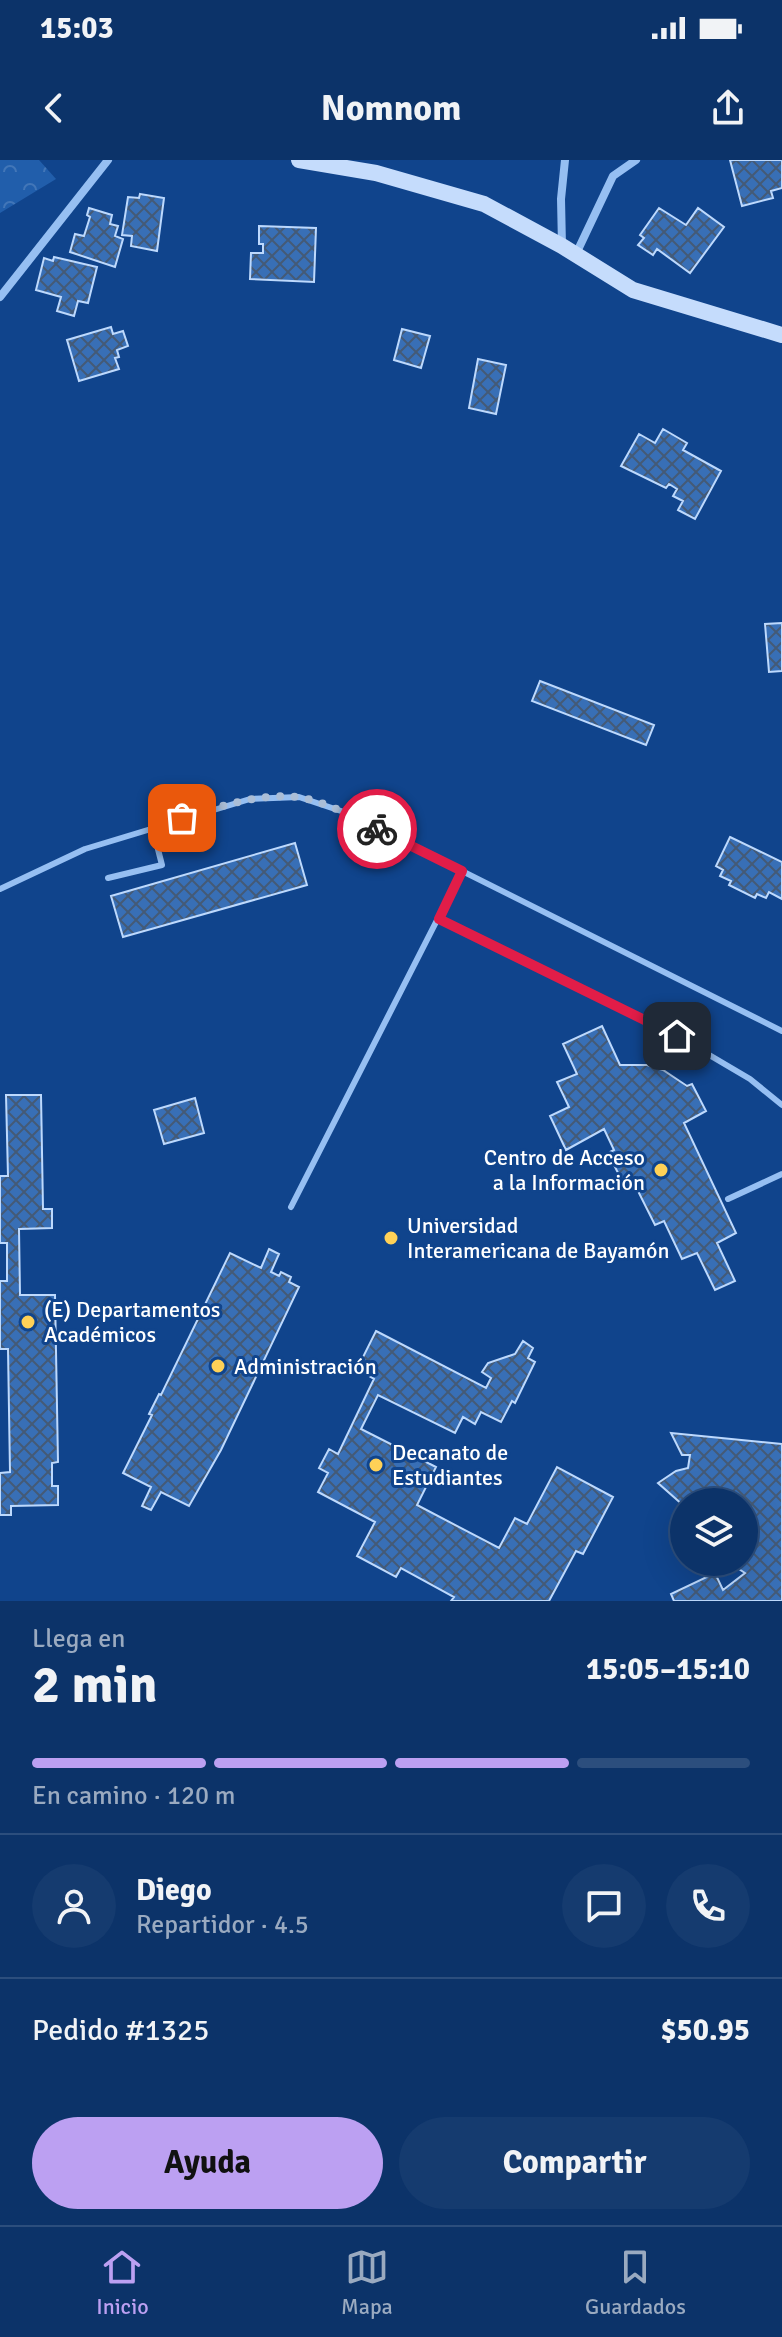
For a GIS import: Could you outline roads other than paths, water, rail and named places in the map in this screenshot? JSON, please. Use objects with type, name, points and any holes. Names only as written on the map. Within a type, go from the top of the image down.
[{"type":"street","points":[[0,297],[108,160]]},
{"type":"street","points":[[299,160],[375,166],[484,204],[633,290],[782,335]]},
{"type":"street","points":[[565,160],[561,199],[569,251]]},
{"type":"street","points":[[569,251],[613,176],[636,160]]},
{"type":"lane","points":[[0,889],[85,849],[152,826],[250,799],[299,797],[344,812],[782,1031]]},
{"type":"lane","points":[[108,878],[162,865],[152,826]]},
{"type":"lane","points":[[291,1207],[462,871]]},
{"type":"lane","points":[[439,919],[677,1036],[750,1079],[782,1105]]},
{"type":"lane","points":[[728,1199],[782,1174]]},
{"type":"place","name":"Centro de Acceso a la Información","points":[[661,1170]]},
{"type":"place","name":"Universidad Interamericana de Bayamón","points":[[391,1238]]},
{"type":"place","name":"(E) Departamentos Académicos","points":[[28,1322]]},
{"type":"place","name":"Administración","points":[[218,1366]]},
{"type":"place","name":"Decanato de Estudiantes","points":[[376,1465]]}]
